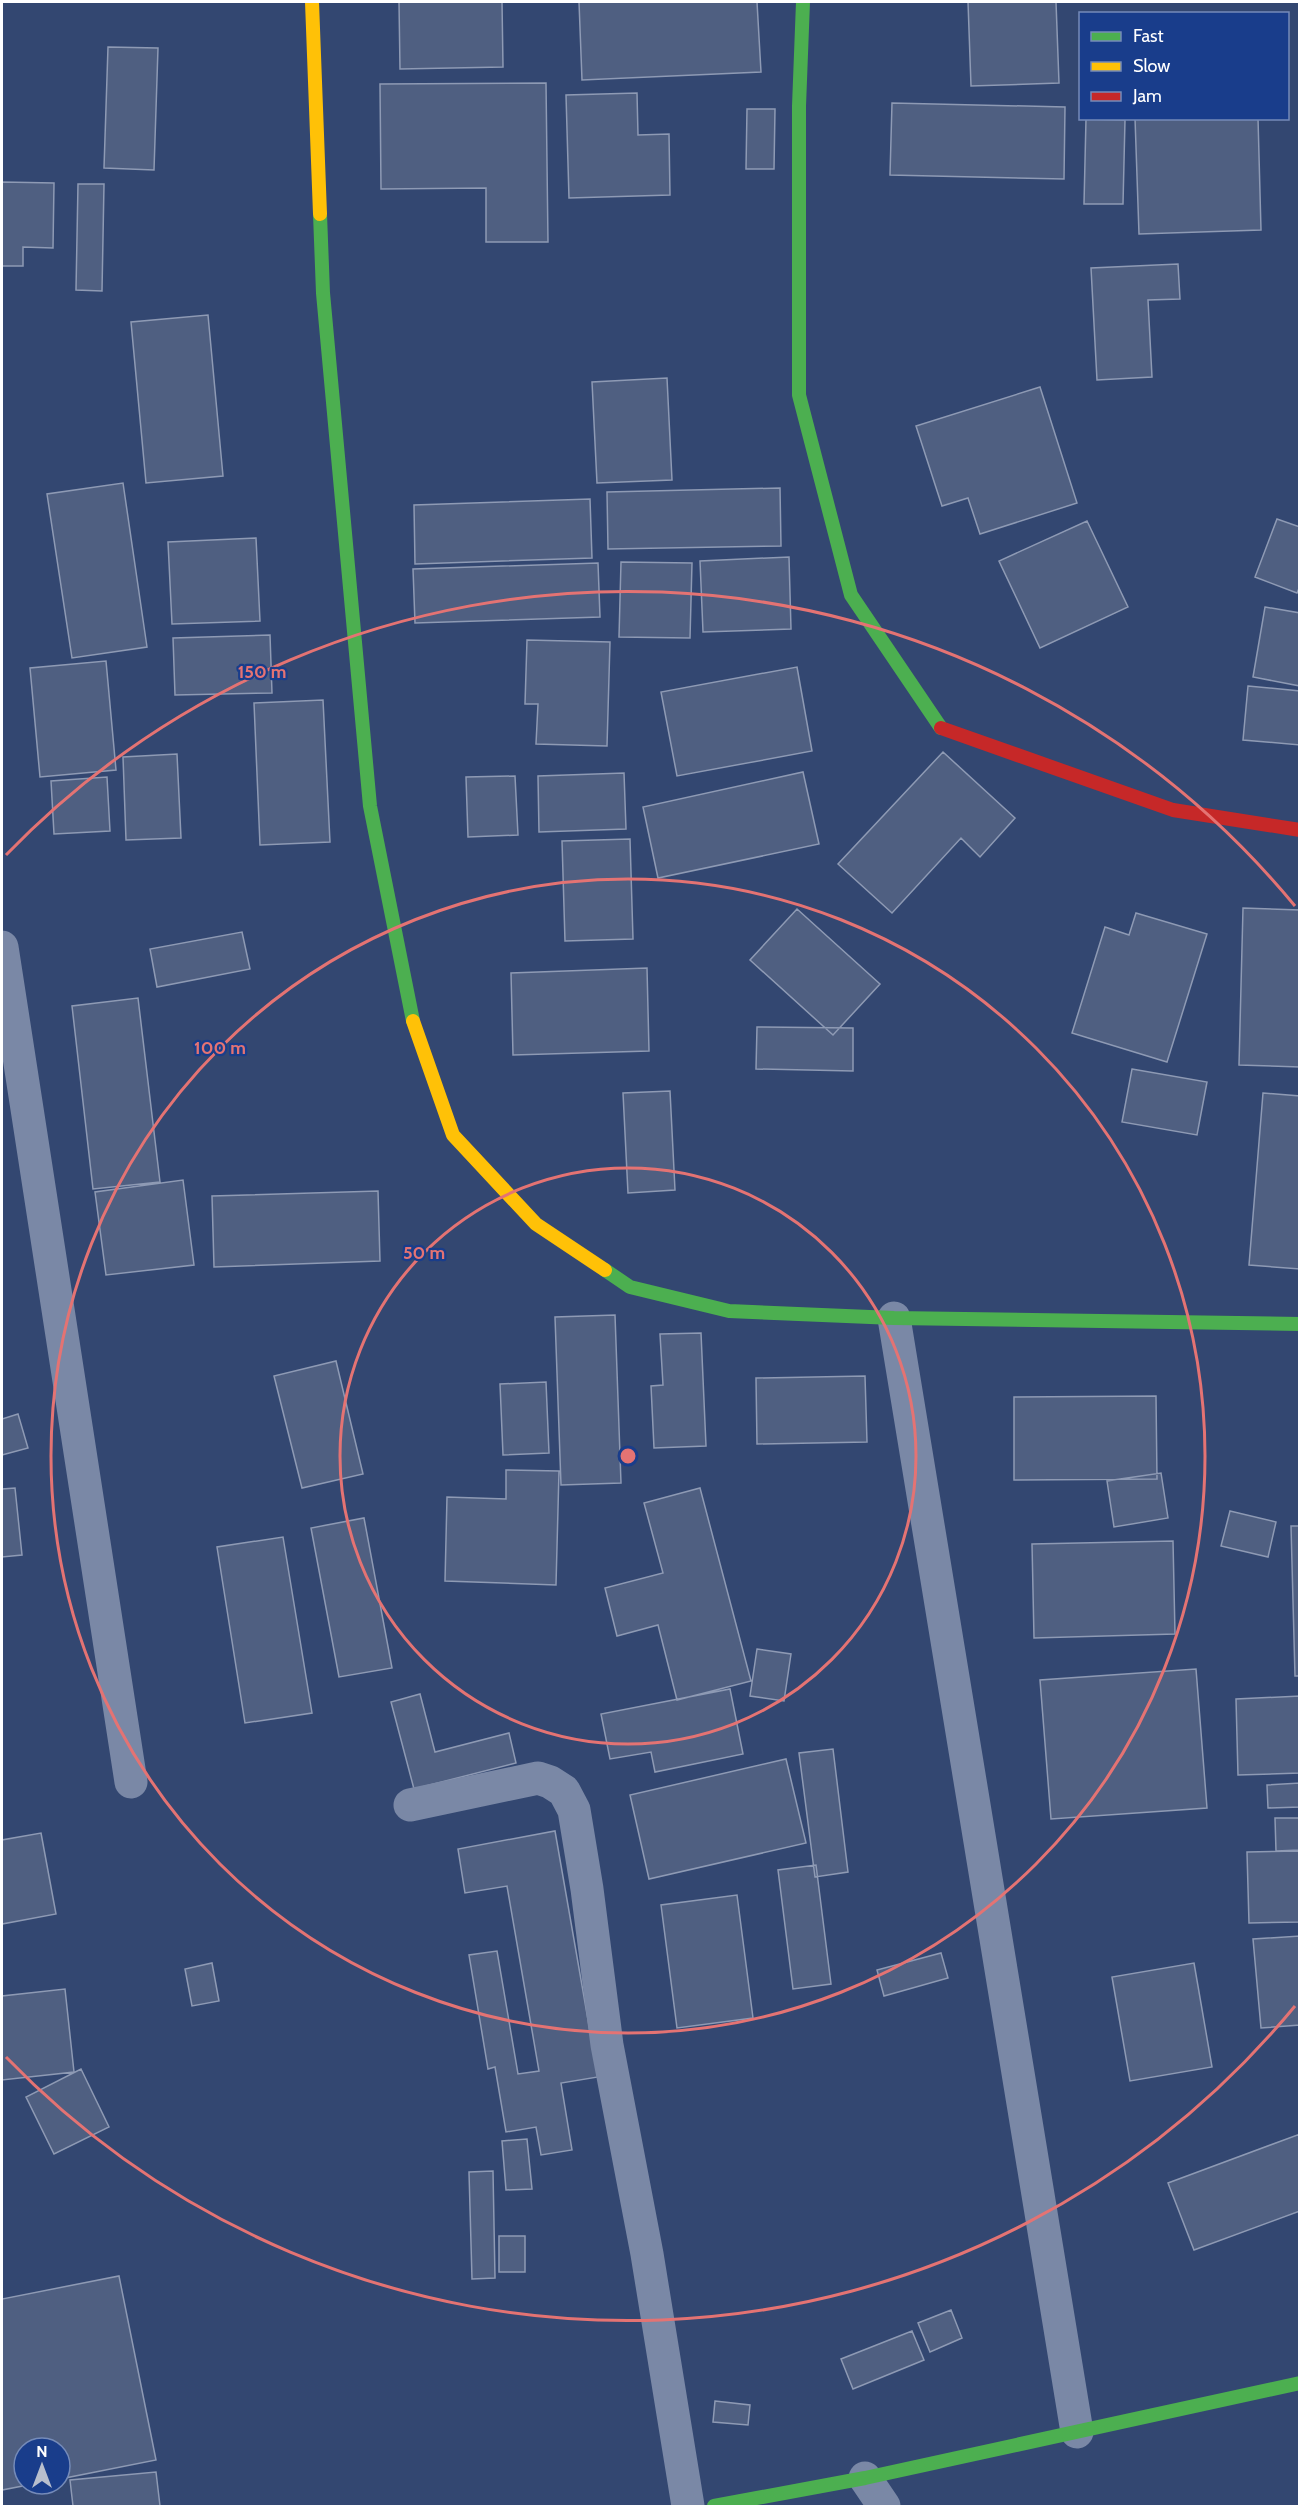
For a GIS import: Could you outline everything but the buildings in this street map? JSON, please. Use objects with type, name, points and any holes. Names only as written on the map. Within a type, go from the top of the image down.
[{"type":"street","points":[[312,2],[323,294],[370,806],[410,1013],[453,1134],[536,1224],[630,1287],[729,1311],[894,1318],[1299,1324]]},
{"type":"street","points":[[803,2],[800,106],[800,396],[851,595],[941,728],[1173,810],[1299,830]]},
{"type":"street","points":[[2,947],[130,1782]]},
{"type":"street","points":[[894,1318],[1077,2432]]},
{"type":"street","points":[[410,1805],[538,1778],[564,1791],[574,1810],[607,2045],[647,2254],[688,2506]]},
{"type":"street","points":[[714,2506],[865,2478],[1299,2383]]},
{"type":"street","points":[[865,2478],[884,2506]]},
{"type":"traffic: fast","points":[[803,2],[799,106],[799,395],[851,595],[941,728]]},
{"type":"traffic: fast","points":[[320,214],[323,293],[370,806],[413,1021]]},
{"type":"traffic: fast","points":[[605,1270],[630,1287],[729,1311],[894,1318],[1300,1324]]},
{"type":"traffic: fast","points":[[714,2506],[865,2478],[1300,2383]]},
{"type":"traffic: slow","points":[[312,2],[320,214]]},
{"type":"traffic: slow","points":[[413,1021],[453,1135],[536,1224],[605,1270]]},
{"type":"traffic: jam","points":[[941,728],[1173,810],[1300,830]]}]
